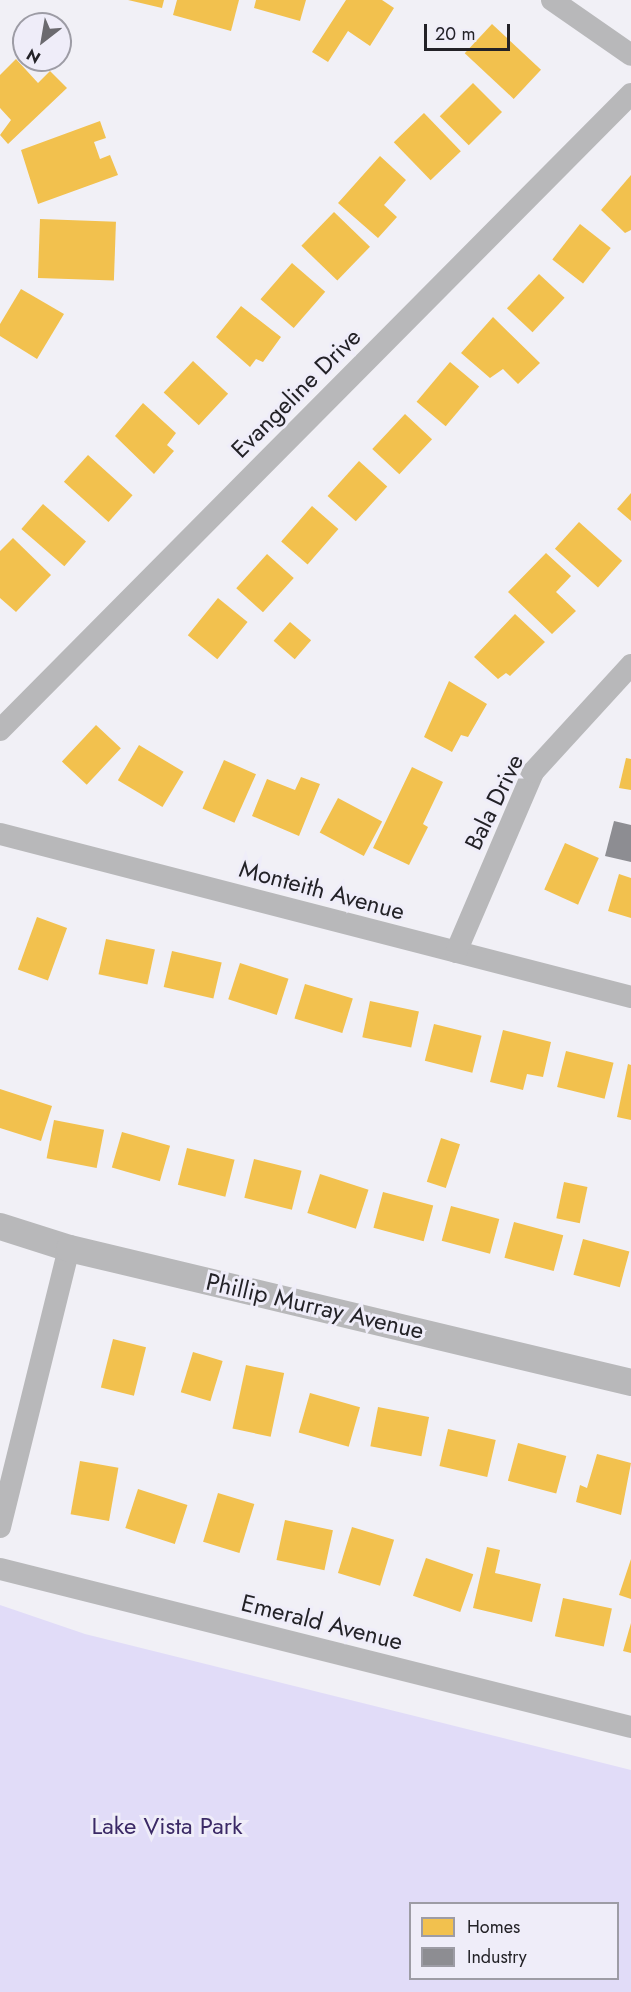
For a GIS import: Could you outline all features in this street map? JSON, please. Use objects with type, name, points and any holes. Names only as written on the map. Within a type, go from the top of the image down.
[{"type":"street","points":[[552,0],[631,55]]},
{"type":"street","name":"Evangeline Drive","points":[[0,730],[631,94]]},
{"type":"street","name":"Bala Drive","points":[[456,952],[533,772],[631,666]]},
{"type":"street","name":"Monteith Avenue","points":[[0,834],[631,997]]},
{"type":"street","name":"Phillip Murray Avenue","points":[[0,1226],[69,1248],[631,1382]]},
{"type":"street","points":[[0,1527],[69,1248]]},
{"type":"street","name":"Emerald Avenue","points":[[0,1569],[631,1727]]},
{"type":"green space","name":"Lake Vista Park","points":[[0,1605],[85,1634],[631,1770],[631,1992],[0,1992]]},
{"type":"building: Homes","points":[[128,0],[164,0],[162,8]]},
{"type":"building: Homes","points":[[177,0],[239,0],[231,31],[173,15]]},
{"type":"building: Homes","points":[[256,0],[306,0],[300,21],[254,8]]},
{"type":"building: Homes","points":[[346,0],[382,0],[394,8],[370,46],[348,31],[328,62],[312,52]]},
{"type":"building: Homes","points":[[492,24],[541,70],[514,99],[465,53]]},
{"type":"building: Homes","points":[[12,63],[12,72],[28,72],[38,83],[51,72],[67,88],[8,144],[0,135],[11,120],[0,108],[0,75]]},
{"type":"building: Homes","points":[[473,83],[502,112],[469,145],[440,116]]},
{"type":"building: Homes","points":[[424,113],[461,151],[431,180],[394,142]]},
{"type":"building: Homes","points":[[100,121],[106,138],[94,142],[100,159],[110,155],[118,175],[38,204],[21,150]]},
{"type":"building: Homes","points":[[380,156],[406,180],[384,205],[397,217],[378,238],[338,203]]},
{"type":"building: Homes","points":[[631,175],[631,230],[625,233],[601,210]]},
{"type":"building: Homes","points":[[334,212],[370,247],[337,281],[301,246]]},
{"type":"building: Homes","points":[[40,219],[116,222],[114,281],[38,278]]},
{"type":"building: Homes","points":[[580,224],[611,248],[583,283],[552,259]]},
{"type":"building: Homes","points":[[292,263],[325,292],[294,328],[261,299]]},
{"type":"building: Homes","points":[[539,274],[565,298],[533,332],[507,308]]},
{"type":"building: Homes","points":[[21,289],[64,314],[37,359],[0,336],[0,324]]},
{"type":"building: Homes","points":[[241,306],[281,337],[263,362],[256,359],[250,367],[216,337]]},
{"type":"building: Homes","points":[[493,317],[540,363],[518,384],[503,369],[490,378],[461,353]]},
{"type":"building: Homes","points":[[193,361],[228,394],[199,425],[164,392]]},
{"type":"building: Homes","points":[[450,362],[479,386],[446,426],[417,402]]},
{"type":"building: Homes","points":[[143,403],[176,433],[167,445],[174,451],[154,474],[115,436]]},
{"type":"building: Homes","points":[[405,414],[432,439],[399,474],[372,449]]},
{"type":"building: Homes","points":[[88,455],[133,495],[108,522],[64,482]]},
{"type":"building: Homes","points":[[359,461],[387,486],[356,521],[328,496]]},
{"type":"building: Homes","points":[[631,493],[631,521],[617,509]]},
{"type":"building: Homes","points":[[43,504],[86,541],[64,566],[21,529]]},
{"type":"building: Homes","points":[[312,506],[338,529],[308,564],[281,541]]},
{"type":"building: Homes","points":[[579,522],[622,561],[598,588],[555,549]]},
{"type":"building: Homes","points":[[13,538],[51,575],[16,612],[0,598],[0,551]]},
{"type":"building: Homes","points":[[546,553],[571,576],[556,592],[576,611],[552,634],[508,592]]},
{"type":"building: Homes","points":[[267,554],[294,578],[263,612],[236,588]]},
{"type":"building: Homes","points":[[218,598],[248,622],[217,659],[188,635]]},
{"type":"building: Homes","points":[[515,614],[545,642],[510,676],[506,673],[498,679],[474,657]]},
{"type":"building: Homes","points":[[290,622],[311,640],[295,659],[274,641]]},
{"type":"building: Homes","points":[[449,681],[487,704],[468,737],[461,735],[452,752],[424,737]]},
{"type":"building: Homes","points":[[96,725],[121,748],[87,785],[62,762]]},
{"type":"building: Homes","points":[[139,745],[184,772],[162,807],[118,780]]},
{"type":"building: Homes","points":[[626,758],[631,759],[631,790],[619,788]]},
{"type":"building: Homes","points":[[224,760],[256,774],[234,823],[202,808]]},
{"type":"building: Homes","points":[[412,767],[443,782],[423,824],[428,827],[409,865],[373,848]]},
{"type":"building: Homes","points":[[301,777],[320,784],[299,836],[252,816],[267,779],[295,790]]},
{"type":"building: Homes","points":[[338,798],[382,821],[364,856],[320,832]]},
{"type":"building: Homes","points":[[565,843],[599,858],[578,905],[544,890]]},
{"type":"building: Homes","points":[[619,874],[631,878],[631,918],[608,911]]},
{"type":"building: Homes","points":[[37,917],[67,928],[48,981],[18,970]]},
{"type":"building: Homes","points":[[106,939],[155,949],[147,985],[99,974]]},
{"type":"building: Homes","points":[[172,951],[222,962],[213,999],[164,987]]},
{"type":"building: Homes","points":[[240,963],[289,979],[277,1015],[228,999]]},
{"type":"building: Homes","points":[[305,984],[353,999],[342,1033],[294,1018]]},
{"type":"building: Homes","points":[[370,1001],[419,1011],[411,1048],[362,1037]]},
{"type":"building: Homes","points":[[434,1024],[482,1036],[472,1073],[425,1061]]},
{"type":"building: Homes","points":[[503,1030],[551,1042],[543,1077],[527,1074],[523,1090],[490,1082]]},
{"type":"building: Homes","points":[[566,1051],[614,1063],[605,1099],[557,1087]]},
{"type":"building: Homes","points":[[628,1064],[631,1065],[631,1120],[617,1117]]},
{"type":"building: Homes","points":[[0,1089],[52,1106],[41,1141],[0,1128]]},
{"type":"building: Homes","points":[[54,1120],[104,1130],[97,1168],[47,1158]]},
{"type":"building: Homes","points":[[122,1132],[170,1146],[160,1181],[112,1168]]},
{"type":"building: Homes","points":[[441,1138],[460,1144],[446,1188],[427,1182]]},
{"type":"building: Homes","points":[[187,1148],[235,1160],[225,1197],[178,1185]]},
{"type":"building: Homes","points":[[254,1159],[302,1171],[292,1210],[244,1198]]},
{"type":"building: Homes","points":[[320,1174],[369,1190],[356,1229],[307,1213]]},
{"type":"building: Homes","points":[[564,1182],[587,1187],[580,1223],[556,1218]]},
{"type":"building: Homes","points":[[383,1192],[433,1205],[424,1241],[373,1228]]},
{"type":"building: Homes","points":[[451,1206],[499,1219],[490,1254],[442,1241]]},
{"type":"building: Homes","points":[[514,1222],[563,1235],[554,1271],[504,1258]]},
{"type":"building: Homes","points":[[583,1239],[629,1251],[620,1287],[573,1275]]},
{"type":"building: Homes","points":[[113,1339],[146,1347],[134,1396],[101,1388]]},
{"type":"building: Homes","points":[[193,1352],[223,1361],[210,1401],[181,1392]]},
{"type":"building: Homes","points":[[246,1365],[284,1373],[271,1437],[232,1429]]},
{"type":"building: Homes","points":[[310,1393],[360,1407],[349,1447],[299,1432]]},
{"type":"building: Homes","points":[[378,1407],[429,1417],[421,1456],[370,1446]]},
{"type":"building: Homes","points":[[448,1429],[496,1440],[487,1477],[439,1466]]},
{"type":"building: Homes","points":[[518,1443],[566,1456],[556,1494],[508,1481]]},
{"type":"building: Homes","points":[[597,1454],[631,1463],[621,1515],[576,1502],[580,1485],[587,1488]]},
{"type":"building: Homes","points":[[80,1461],[118,1468],[109,1521],[71,1514]]},
{"type":"building: Homes","points":[[138,1489],[187,1505],[175,1544],[125,1528]]},
{"type":"building: Homes","points":[[218,1493],[254,1504],[239,1553],[203,1542]]},
{"type":"building: Homes","points":[[285,1520],[333,1530],[324,1570],[276,1560]]},
{"type":"building: Homes","points":[[352,1527],[394,1540],[380,1586],[338,1573]]},
{"type":"building: Homes","points":[[487,1547],[500,1550],[495,1573],[541,1584],[532,1622],[473,1608]]},
{"type":"building: Homes","points":[[426,1558],[473,1574],[460,1612],[413,1596]]},
{"type":"building: Homes","points":[[631,1559],[631,1599],[619,1595]]},
{"type":"building: Homes","points":[[563,1598],[612,1608],[604,1647],[555,1636]]},
{"type":"building: Homes","points":[[631,1623],[631,1653],[623,1651]]},
{"type":"building: Industry","points":[[614,821],[631,825],[631,862],[605,856]]}]
